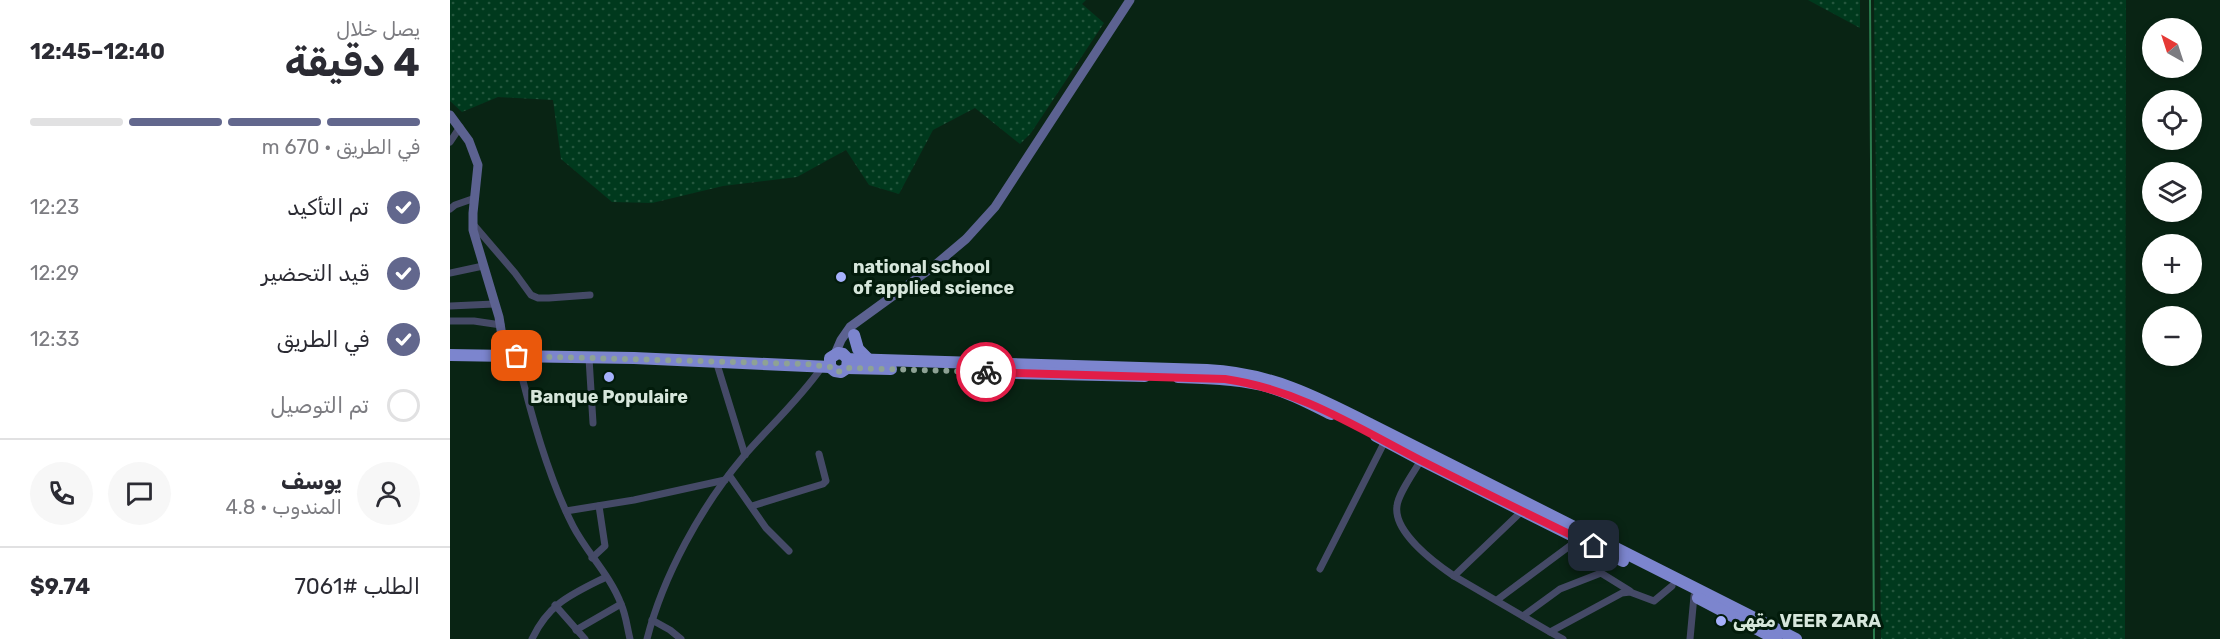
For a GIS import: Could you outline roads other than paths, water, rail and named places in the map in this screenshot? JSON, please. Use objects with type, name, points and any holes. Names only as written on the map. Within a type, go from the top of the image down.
[{"type":"highway","points":[[854,335],[858,349],[869,360]]},
{"type":"highway","points":[[450,355],[806,364],[869,360],[1226,370],[1267,378],[1309,394],[1370,424],[1796,639]]},
{"type":"highway","points":[[837,361],[1225,379],[1263,386],[1282,392],[1385,441],[1776,639]]},
{"type":"street","points":[[837,361],[845,333],[934,266],[966,239],[995,207],[1130,0]]},
{"type":"street","points":[[450,115],[469,141],[478,165],[472,224],[511,356],[566,511],[621,604],[630,639]]},
{"type":"street","points":[[450,142],[460,127]]},
{"type":"street","points":[[450,209],[475,198]]},
{"type":"street","points":[[472,224],[531,295],[538,298],[590,295]]},
{"type":"street","points":[[450,273],[483,266]]},
{"type":"street","points":[[450,306],[494,304]]},
{"type":"street","points":[[450,321],[474,321],[501,325]]},
{"type":"street","points":[[647,639],[669,574],[727,477],[798,398],[837,361],[854,335],[859,321]]},
{"type":"street","points":[[590,357],[593,423]]},
{"type":"street","points":[[716,361],[745,455]]},
{"type":"street","points":[[1320,568],[1385,441]]},
{"type":"street","points":[[752,506],[823,484],[826,476],[819,454]]},
{"type":"street","points":[[1420,460],[1398,502],[1397,513],[1413,542],[1436,564],[1454,576],[1563,639]]},
{"type":"street","points":[[566,511],[599,506],[727,477]]},
{"type":"street","points":[[727,477],[752,506],[766,528],[789,551]]},
{"type":"street","points":[[592,558],[605,546],[599,506]]},
{"type":"street","points":[[1454,576],[1522,511]]},
{"type":"street","points":[[1497,600],[1579,539]]},
{"type":"street","points":[[1523,616],[1560,589],[1601,573],[1630,592],[1654,601],[1672,586]]},
{"type":"street","points":[[532,639],[545,616],[555,605],[606,577]]},
{"type":"street","points":[[1550,632],[1622,593],[1630,592]]},
{"type":"street","points":[[1690,639],[1694,596]]},
{"type":"street","points":[[576,630],[621,604]]},
{"type":"street","points":[[555,605],[585,639]]},
{"type":"street","points":[[652,620],[681,639]]},
{"type":"waterway","points":[[1870,0],[1874,639]]},
{"type":"place","name":"national school of applied science","points":[[841,277]]},
{"type":"place","name":"Banque Populaire","points":[[609,377]]},
{"type":"place","name":"مقهى VEER ZARA","points":[[1721,621]]}]
